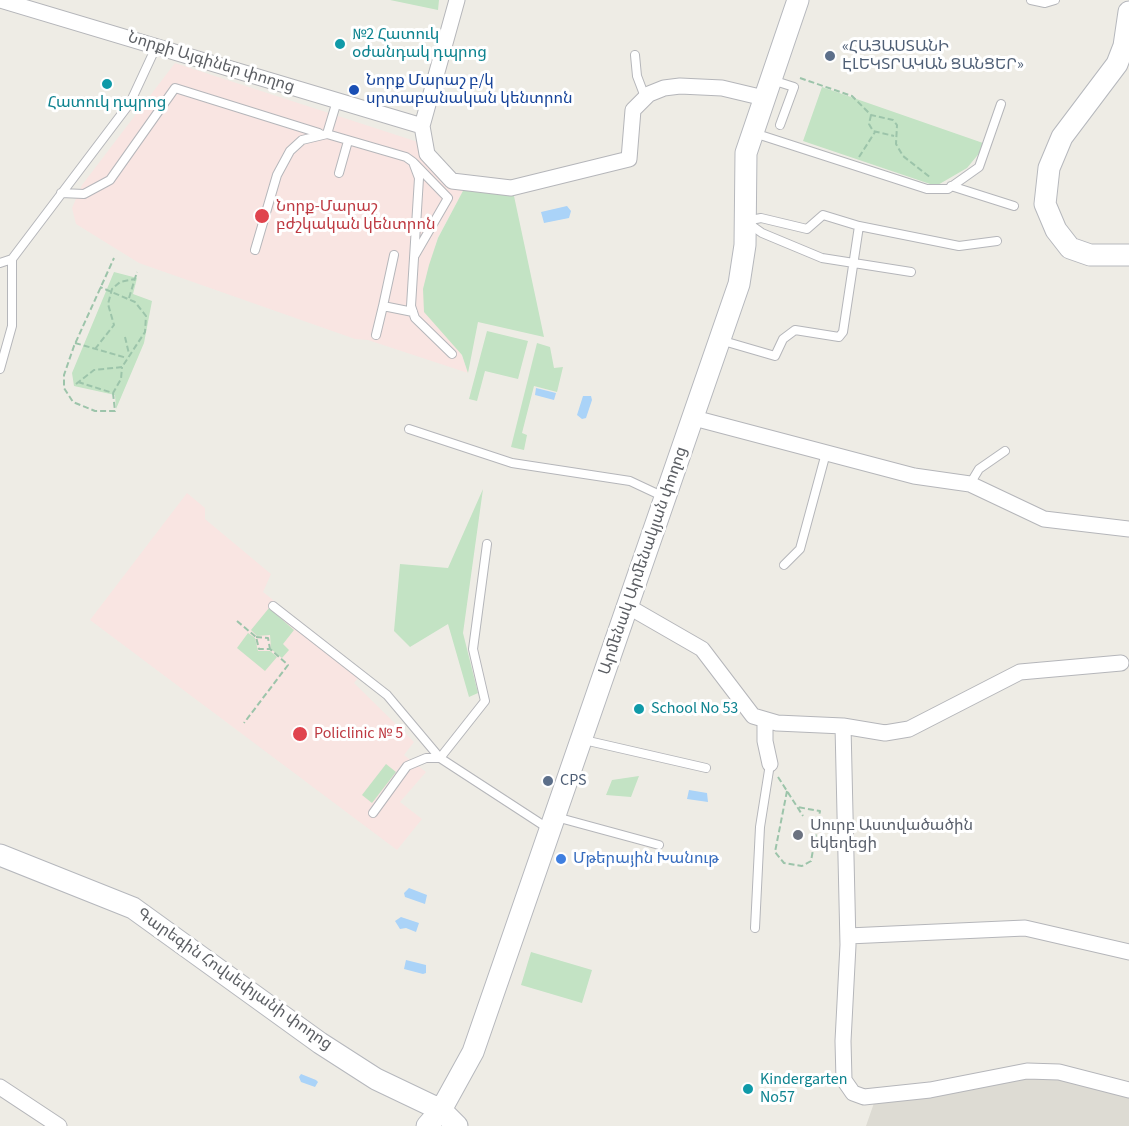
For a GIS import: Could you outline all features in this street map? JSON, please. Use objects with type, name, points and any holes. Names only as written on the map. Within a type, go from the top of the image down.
[{"type":"main road","name":"Արմենակ Արմենակյան փողոց","points":[[434,1118],[473,1052],[739,284],[745,222],[746,153],[798,0]]},
{"type":"main road","points":[[1129,12],[1124,46],[1117,64],[1062,137],[1049,168],[1045,204],[1056,230],[1070,248],[1090,255],[1129,255]]},
{"type":"main road","name":"Գարեգին Հովսեփյանի փողոց","points":[[0,855],[133,908],[320,1043],[434,1118],[457,1126]]},
{"type":"street","name":"Նորքի Այգիներ փողոց","points":[[0,0],[422,126]]},
{"type":"street","points":[[457,0],[422,126],[427,154],[452,181],[511,189],[629,159],[633,110],[645,97],[660,89],[680,86],[722,88],[769,82]]},
{"type":"street","points":[[694,418],[914,476],[970,484],[1044,519],[1129,529]]},
{"type":"street","points":[[629,607],[702,649],[753,716],[777,723],[843,726],[885,733],[909,729],[1020,672],[1121,663]]},
{"type":"street","points":[[765,720],[765,741],[770,764]]},
{"type":"street","points":[[843,726],[848,936],[843,1041],[844,1080],[853,1093],[864,1097],[930,1090],[1027,1071],[1059,1072],[1129,1090]]},
{"type":"street","points":[[848,936],[1025,928],[1129,952]]},
{"type":"street","points":[[0,1087],[58,1126]]},
{"type":"lane","points":[[1031,0],[1045,3],[1055,0]]},
{"type":"lane","points":[[0,263],[12,259],[130,103],[156,47]]},
{"type":"lane","points":[[635,55],[635,69],[645,97]]},
{"type":"lane","points":[[769,82],[794,87],[780,125]]},
{"type":"lane","points":[[62,192],[84,194],[110,180],[175,88],[406,157],[448,198],[414,256]]},
{"type":"lane","points":[[325,134],[337,101]]},
{"type":"lane","points":[[753,133],[927,189],[948,189],[979,167],[1001,104]]},
{"type":"lane","points":[[255,250],[268,201],[286,157],[302,140],[325,134]]},
{"type":"lane","points":[[339,173],[348,141]]},
{"type":"lane","points":[[413,162],[419,178],[413,312],[415,318],[452,354]]},
{"type":"lane","points":[[951,186],[1014,206]]},
{"type":"lane","points":[[745,222],[761,218],[807,229],[822,215],[859,226],[959,246],[997,241]]},
{"type":"lane","points":[[745,222],[762,233],[822,258],[911,272]]},
{"type":"lane","points":[[719,340],[775,356],[783,339],[795,330],[839,337],[843,332],[859,226]]},
{"type":"lane","points":[[376,335],[394,255]]},
{"type":"lane","points":[[0,369],[12,326],[12,259]]},
{"type":"lane","points":[[383,306],[413,312]]},
{"type":"lane","points":[[409,429],[512,463],[630,481],[666,498]]},
{"type":"lane","points":[[970,484],[980,470],[1005,451]]},
{"type":"lane","points":[[784,565],[800,549],[826,453]]},
{"type":"lane","points":[[440,758],[484,701],[472,650],[487,544]]},
{"type":"lane","points":[[273,606],[387,695],[440,758],[553,823],[659,845]]},
{"type":"lane","points":[[582,740],[706,768]]},
{"type":"lane","points":[[373,813],[407,766],[426,758],[440,758]]},
{"type":"lane","points":[[755,928],[760,827],[770,764]]},
{"type":"path","points":[[769,82],[852,96],[871,115],[895,122],[897,129],[895,136],[903,156],[935,182]]},
{"type":"path","points":[[871,115],[870,128],[875,132],[895,136]]},
{"type":"path","points":[[850,165],[861,155],[875,132]]},
{"type":"path","points":[[100,287],[129,298],[143,310],[146,323],[144,337],[128,357],[122,368],[121,379],[113,393],[115,411],[95,411],[73,402],[64,388],[75,343],[100,287],[114,258]]},
{"type":"path","points":[[129,298],[137,272]]},
{"type":"path","points":[[94,349],[114,325],[108,304],[111,291],[120,282],[135,279]]},
{"type":"path","points":[[125,337],[128,357]]},
{"type":"path","points":[[75,343],[128,357]]},
{"type":"path","points":[[113,393],[77,383],[94,370],[122,368]]},
{"type":"path","points":[[237,621],[256,637],[268,638],[270,649],[288,665],[244,723]]},
{"type":"path","points":[[256,637],[259,649],[270,649]]},
{"type":"path","points":[[770,764],[802,816]]},
{"type":"path","points":[[787,791],[775,852],[784,863],[802,866],[811,861],[820,812],[797,807]]},
{"type":"shaded area","name":"Նորք-Մարաշ բժշկական կենտրոն","points":[[175,63],[421,143],[464,189],[438,237],[423,289],[462,356],[468,373],[368,340],[355,339],[139,263],[76,224],[72,208],[82,185]]},
{"type":"shaded area","points":[[187,493],[205,508],[205,519],[271,574],[263,592],[363,671],[354,683],[414,742],[404,755],[426,772],[400,802],[422,819],[397,850],[90,620]]},
{"type":"shaded area","points":[[1047,1072],[1129,1095],[1129,1126],[866,1126],[874,1103]]},
{"type":"green space","points":[[390,0],[439,0],[438,10]]},
{"type":"green space","points":[[822,87],[983,143],[981,151],[967,168],[936,186],[803,141]]},
{"type":"green space","points":[[464,189],[514,196],[544,337],[478,322],[468,373],[462,355],[424,312],[423,289],[438,238]]},
{"type":"green space","points":[[114,272],[137,278],[133,294],[152,301],[144,343],[116,409],[115,395],[74,386],[72,373]]},
{"type":"green space","points":[[487,331],[528,341],[518,379],[485,371],[477,401],[469,399]]},
{"type":"green space","points":[[537,343],[550,347],[554,368],[563,367],[557,392],[534,386],[522,433],[527,435],[524,450],[511,447]]},
{"type":"green space","points":[[483,489],[463,633],[478,693],[469,697],[448,624],[410,647],[394,631],[400,564],[448,568]]},
{"type":"green space","points":[[269,608],[294,630],[283,644],[289,650],[282,658],[271,649],[270,635],[257,636],[251,630]]},
{"type":"green space","points":[[248,633],[255,638],[258,651],[270,651],[277,657],[265,671],[237,648]]},
{"type":"green space","points":[[386,764],[396,772],[372,803],[362,795]]},
{"type":"green space","points":[[639,776],[631,797],[606,795],[612,780]]},
{"type":"green space","points":[[531,952],[592,970],[582,1003],[521,985]]},
{"type":"water","points":[[567,206],[571,211],[569,218],[544,223],[541,212]]},
{"type":"water","points":[[536,388],[556,393],[554,400],[535,395]]},
{"type":"water","points":[[583,396],[591,396],[592,400],[586,418],[582,419],[577,415]]},
{"type":"water","points":[[689,790],[707,793],[708,802],[687,799]]},
{"type":"water","points":[[409,888],[427,895],[425,904],[405,897],[404,893]]},
{"type":"water","points":[[401,917],[419,923],[416,932],[406,928],[400,929],[395,921]]},
{"type":"water","points":[[406,960],[426,965],[426,973],[404,969]]},
{"type":"water","points":[[301,1074],[316,1080],[318,1082],[315,1087],[301,1082],[299,1077]]},
{"type":"place","name":"№2 Հատուկ օժանդակ դպրոց","points":[[340,44]]},
{"type":"place","name":"«ՀԱՅԱՍՏԱՆԻ ԷԼԵԿՏՐԱԿԱՆ ՑԱՆՑԵՐ»","points":[[830,56]]},
{"type":"place","name":"Հատուկ դպրոց","points":[[107,84]]},
{"type":"place","name":"Նորք Մարաշ բ/կ սրտաբանական կենտրոն","points":[[354,90]]},
{"type":"place","name":"Նորք-Մարաշ բժշկական կենտրոն","points":[[262,216]]},
{"type":"place","name":"School No 53","points":[[639,709]]},
{"type":"place","name":"Policlinic № 5","points":[[300,734]]},
{"type":"place","name":"CPS","points":[[548,781]]},
{"type":"place","name":"Սուրբ Աստվածածին եկեղեցի","points":[[798,835]]},
{"type":"place","name":"Մթերային Խանութ","points":[[561,859]]},
{"type":"place","name":"Kindergarten No57","points":[[748,1089]]}]
